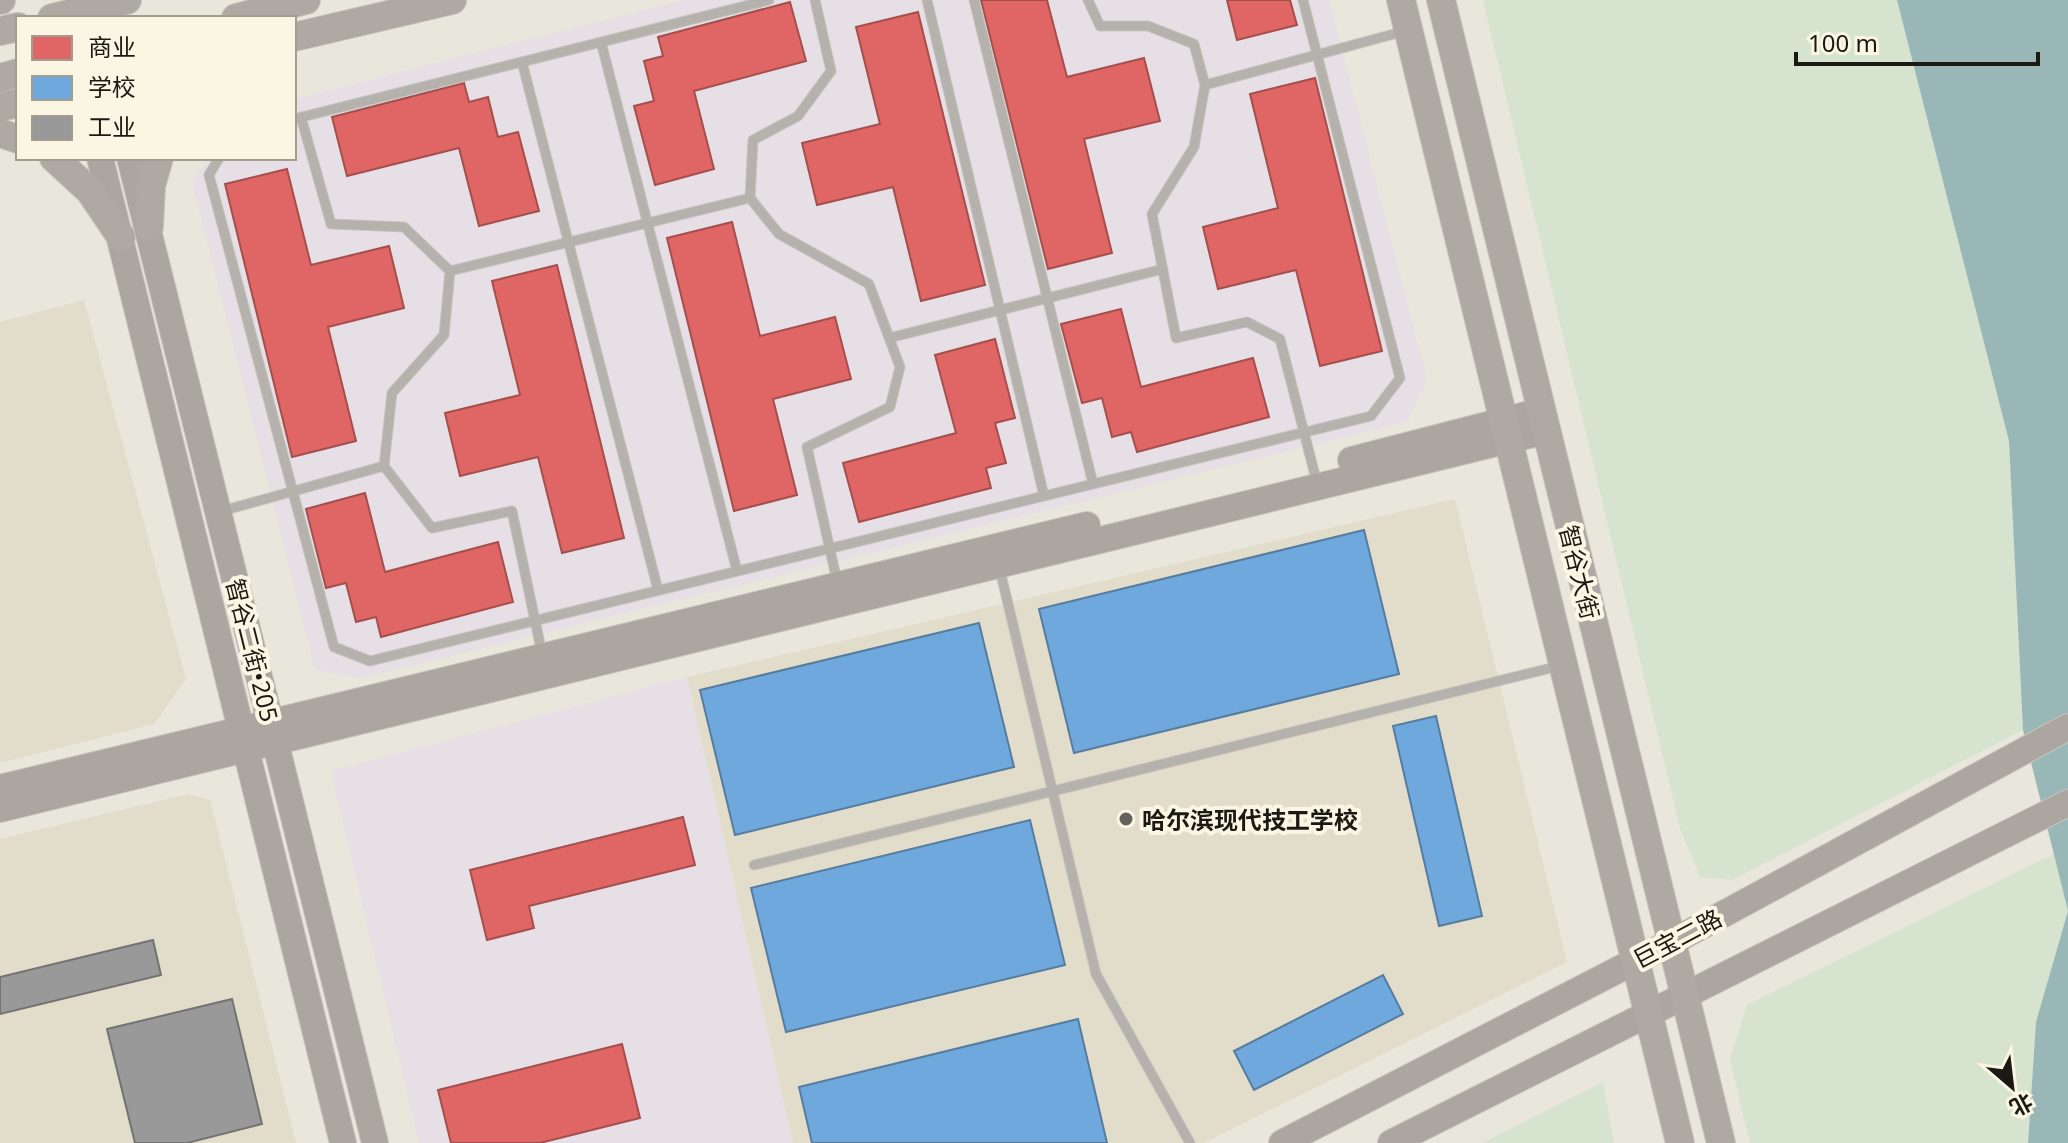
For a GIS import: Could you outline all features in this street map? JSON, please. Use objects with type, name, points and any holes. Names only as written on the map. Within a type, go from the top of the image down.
[{"type":"main road","points":[[60,13],[127,0]]},
{"type":"main road","points":[[244,16],[306,0]]},
{"type":"main road","points":[[296,37],[452,0]]},
{"type":"main road","name":"智谷大街","points":[[1401,0],[1680,1143]]},
{"type":"main road","name":"智谷大街","points":[[1441,0],[1721,1143]]},
{"type":"main road","points":[[56,160],[90,191],[121,237]]},
{"type":"main road","points":[[149,227],[151,186],[158,160]]},
{"type":"street","name":"智谷二街•205","points":[[101,160],[343,1143]]},
{"type":"street","name":"智谷二街•205","points":[[131,160],[375,1143]]},
{"type":"street","points":[[0,809],[244,738],[1543,421]]},
{"type":"street","points":[[840,595],[998,565],[1316,478]]},
{"type":"street","name":"巨宝二路","points":[[1282,1143],[1672,942],[1979,772],[2068,727]]},
{"type":"street","points":[[0,788],[244,738]]},
{"type":"street","points":[[1391,1143],[2068,803]]},
{"type":"lane","points":[[450,271],[404,227],[331,224],[298,118],[769,0]]},
{"type":"lane","points":[[815,0],[831,71],[798,116],[753,140],[750,198],[779,234],[869,284],[900,367],[890,407],[807,447],[840,595]]},
{"type":"lane","points":[[927,0],[1044,496]]},
{"type":"lane","points":[[974,0],[1093,484]]},
{"type":"lane","points":[[1088,0],[1100,26],[1148,26],[1194,44],[1205,85],[1194,147],[1152,214],[1176,338],[1247,322],[1280,339],[1316,478]]},
{"type":"lane","points":[[218,160],[209,175],[334,647],[370,661],[1371,416],[1400,378],[1303,0]]},
{"type":"lane","points":[[1205,85],[1408,30]]},
{"type":"lane","points":[[601,42],[737,571]]},
{"type":"lane","points":[[522,62],[658,590]]},
{"type":"lane","points":[[450,271],[750,198]]},
{"type":"lane","points":[[889,338],[1163,269]]},
{"type":"lane","points":[[450,271],[444,335],[392,393],[384,466],[432,528],[512,511],[544,667]]},
{"type":"lane","points":[[219,512],[384,466]]},
{"type":"lane","points":[[998,565],[1096,974],[1190,1143]]},
{"type":"lane","points":[[754,865],[1563,665]]},
{"type":"shaded area","points":[[684,0],[1329,0],[1427,380],[1407,422],[361,678],[315,670],[192,182],[207,160],[296,160],[296,98]]},
{"type":"shaded area","points":[[84,300],[186,679],[154,724],[0,763],[0,322]]},
{"type":"shaded area","name":"哈尔滨现代技工学校","points":[[1455,499],[1567,962],[1204,1143],[793,1143],[687,677]]},
{"type":"shaded area","points":[[687,677],[793,1143],[419,1143],[331,771]]},
{"type":"shaded area","points":[[188,794],[210,800],[296,1143],[0,1143],[0,839]]},
{"type":"green space","points":[[1483,0],[1897,0],[2009,441],[2023,730],[1732,880],[1700,877],[1680,828]]},
{"type":"green space","points":[[2054,854],[2068,911],[2036,1022],[2028,1143],[1750,1143],[1730,1059],[1747,1005]]},
{"type":"green space","points":[[1603,1082],[1614,1143],[1482,1143]]},
{"type":"water","points":[[1897,0],[2068,0],[2068,911],[2023,730],[2009,441]]},
{"type":"water","points":[[2068,911],[2068,1143],[2028,1143],[2036,1022]]},
{"type":"building: 商业","points":[[981,0],[1047,0],[1067,77],[1144,58],[1160,121],[1084,139],[1112,253],[1048,269]]},
{"type":"building: 商业","points":[[1227,0],[1290,0],[1297,25],[1237,40]]},
{"type":"building: 商业","points":[[790,2],[806,61],[694,91],[714,169],[655,185],[634,106],[654,101],[644,61],[663,56],[658,37]]},
{"type":"building: 商业","points":[[918,12],[985,285],[921,301],[893,187],[817,205],[802,143],[880,124],[856,27]]},
{"type":"building: 商业","points":[[1315,78],[1382,351],[1320,366],[1296,270],[1218,289],[1203,227],[1278,208],[1250,94]]},
{"type":"building: 商业","points":[[464,83],[469,102],[488,97],[498,137],[518,132],[539,211],[479,226],[459,148],[347,176],[332,117]]},
{"type":"building: 商业","points":[[287,169],[311,265],[389,246],[404,308],[328,327],[356,441],[292,457],[225,184]]},
{"type":"building: 商业","points":[[732,222],[760,336],[835,317],[851,379],[773,399],[797,495],[734,511],[667,238]]},
{"type":"building: 商业","points":[[557,265],[624,538],[562,553],[538,457],[460,476],[445,413],[520,395],[492,281]]},
{"type":"building: 商业","points":[[1121,309],[1141,387],[1253,358],[1269,417],[1137,452],[1131,432],[1112,437],[1102,398],[1082,403],[1061,324]]},
{"type":"building: 商业","points":[[995,339],[1015,418],[995,423],[1006,463],[986,468],[991,488],[859,522],[843,463],[956,433],[935,355]]},
{"type":"building: 商业","points":[[365,493],[385,572],[498,542],[513,602],[381,637],[376,617],[356,622],[346,583],[326,588],[306,509]]},
{"type":"building: 商业","points":[[683,817],[695,865],[529,906],[534,928],[487,940],[470,870]]},
{"type":"building: 商业","points":[[622,1044],[640,1118],[540,1143],[451,1143],[438,1090]]},
{"type":"building: 学校","points":[[1364,530],[1399,674],[1074,753],[1039,609]]},
{"type":"building: 学校","points":[[979,623],[1014,767],[735,835],[700,690]]},
{"type":"building: 学校","points":[[1436,716],[1482,916],[1439,926],[1393,726]]},
{"type":"building: 学校","points":[[1030,820],[1065,965],[786,1032],[751,888]]},
{"type":"building: 学校","points":[[1383,975],[1403,1014],[1254,1090],[1234,1051]]},
{"type":"building: 学校","points":[[1078,1019],[1107,1143],[812,1143],[799,1087]]},
{"type":"building: 工业","points":[[153,940],[161,975],[0,1014],[0,977]]},
{"type":"building: 工业","points":[[232,999],[262,1124],[187,1143],[135,1143],[107,1029]]},
{"type":"place","name":"哈尔滨现代技工学校","points":[[1126,819]]}]
